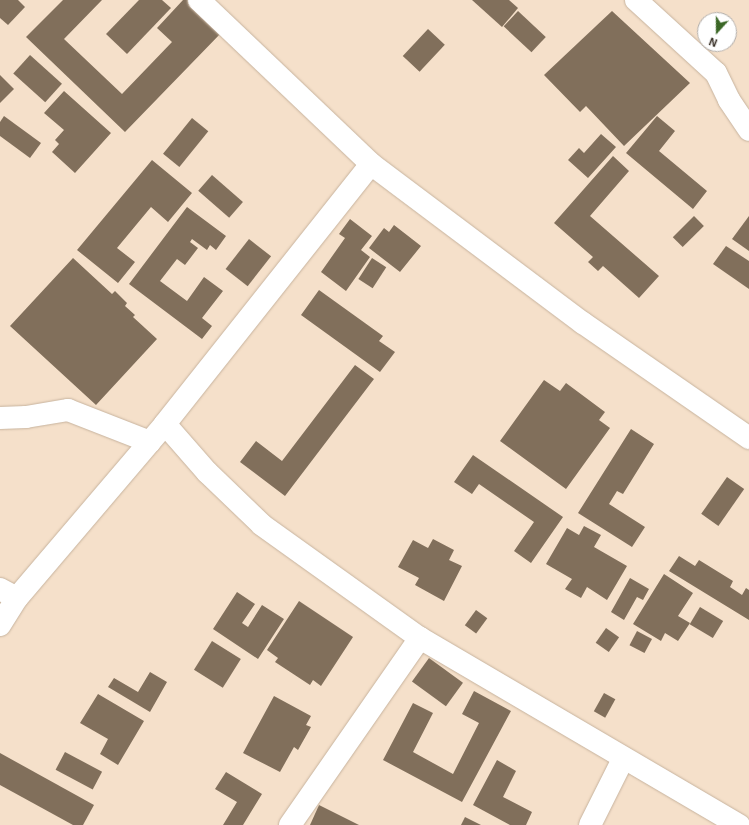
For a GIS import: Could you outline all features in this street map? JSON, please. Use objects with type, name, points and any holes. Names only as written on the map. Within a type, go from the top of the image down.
[{"type":"street","points":[[199,0],[371,164],[583,323],[749,438]]},
{"type":"street","points":[[636,0],[716,73],[729,100],[749,130]]},
{"type":"street","points":[[0,625],[9,593],[150,442],[371,164]]},
{"type":"street","points":[[0,418],[26,417],[68,410],[150,442]]},
{"type":"street","points":[[165,424],[207,472],[262,525],[420,638],[623,759],[739,825]]},
{"type":"street","points":[[290,825],[420,638]]},
{"type":"street","points":[[590,825],[623,759]]},
{"type":"building","points":[[0,0],[18,0],[25,7],[8,25],[0,18]]},
{"type":"building","points":[[63,0],[102,0],[64,39],[122,94],[172,42],[157,28],[183,0],[189,0],[222,32],[125,132],[26,37]]},
{"type":"building","points":[[139,0],[162,0],[171,8],[127,54],[106,34]]},
{"type":"building","points":[[472,0],[509,0],[518,8],[502,27]]},
{"type":"building","points":[[518,11],[546,37],[531,52],[504,26]]},
{"type":"building","points":[[612,11],[690,83],[624,146],[586,106],[580,112],[544,75]]},
{"type":"building","points":[[428,29],[445,45],[420,72],[403,56]]},
{"type":"building","points":[[30,55],[62,84],[45,102],[13,74]]},
{"type":"building","points":[[0,75],[14,89],[0,103]]},
{"type":"building","points":[[64,91],[111,133],[75,173],[52,152],[59,144],[55,140],[64,130],[44,113]]},
{"type":"building","points":[[4,116],[41,143],[30,158],[0,136],[0,122]]},
{"type":"building","points":[[657,116],[675,131],[659,151],[707,191],[693,209],[626,153]]},
{"type":"building","points":[[192,118],[208,131],[179,167],[163,154]]},
{"type":"building","points":[[601,134],[616,147],[588,178],[568,160],[579,148],[584,153]]},
{"type":"building","points":[[613,156],[629,171],[590,216],[659,276],[639,298],[603,266],[598,271],[588,262],[593,257],[554,223]]},
{"type":"building","points":[[152,160],[192,193],[168,222],[151,207],[117,248],[135,262],[118,283],[77,250]]},
{"type":"building","points":[[212,175],[243,202],[229,218],[198,191]]},
{"type":"building","points":[[187,207],[226,236],[216,250],[210,245],[207,250],[192,239],[190,242],[198,248],[185,265],[177,259],[160,281],[187,301],[204,277],[223,291],[202,318],[212,326],[202,339],[129,284]]},
{"type":"building","points":[[694,216],[704,226],[683,247],[673,237]]},
{"type":"building","points":[[749,216],[749,251],[732,239]]},
{"type":"building","points":[[350,219],[372,236],[361,250],[370,257],[346,291],[321,272],[345,238],[339,234]]},
{"type":"building","points":[[394,225],[421,246],[400,272],[369,248],[384,228],[389,232]]},
{"type":"building","points":[[249,239],[271,256],[248,286],[226,269]]},
{"type":"building","points":[[726,246],[749,261],[749,289],[713,264]]},
{"type":"building","points":[[73,258],[112,294],[115,291],[127,303],[125,306],[135,315],[133,317],[157,339],[96,405],[10,326]]},
{"type":"building","points":[[372,258],[386,267],[373,288],[358,279]]},
{"type":"building","points":[[319,290],[383,336],[379,341],[395,352],[380,372],[301,315]]},
{"type":"building","points":[[355,365],[374,379],[285,496],[240,462],[256,441],[282,461]]},
{"type":"building","points":[[544,380],[560,391],[566,383],[605,412],[599,420],[610,428],[566,489],[500,441]]},
{"type":"building","points":[[631,429],[654,444],[623,494],[617,491],[609,504],[645,527],[632,547],[578,513]]},
{"type":"building","points":[[473,455],[563,517],[531,563],[514,551],[534,522],[479,484],[472,494],[454,482]]},
{"type":"building","points":[[727,477],[744,489],[718,526],[701,514]]},
{"type":"building","points":[[584,526],[601,535],[594,547],[627,566],[607,600],[587,587],[581,598],[565,589],[572,579],[546,564],[567,528],[579,535]]},
{"type":"building","points":[[433,539],[454,550],[449,560],[462,566],[444,601],[415,585],[419,578],[398,567],[413,540],[428,548]]},
{"type":"building","points":[[679,556],[695,566],[699,560],[733,581],[730,587],[742,595],[746,588],[749,590],[749,620],[669,571]]},
{"type":"building","points":[[664,574],[693,593],[678,616],[690,623],[678,641],[665,633],[661,641],[633,624]]},
{"type":"building","points":[[630,578],[649,589],[643,600],[637,597],[624,620],[611,612]]},
{"type":"building","points":[[237,592],[255,604],[242,623],[248,627],[262,605],[284,619],[258,659],[213,629]]},
{"type":"building","points":[[299,601],[353,637],[321,686],[313,680],[310,685],[275,662],[278,658],[267,650]]},
{"type":"building","points":[[700,607],[723,621],[713,638],[690,624]]},
{"type":"building","points":[[476,610],[487,618],[476,634],[465,625]]},
{"type":"building","points":[[606,628],[619,637],[609,652],[596,643]]},
{"type":"building","points":[[637,631],[652,639],[644,653],[629,645]]},
{"type":"building","points":[[212,641],[241,659],[223,688],[194,670]]},
{"type":"building","points":[[429,658],[463,683],[446,706],[412,681]]},
{"type":"building","points":[[150,672],[167,682],[150,712],[108,687],[114,678],[138,692]]},
{"type":"building","points":[[474,691],[511,711],[462,802],[383,760],[413,703],[433,713],[413,752],[453,774],[479,723],[462,714]]},
{"type":"building","points":[[604,693],[615,699],[605,718],[594,711]]},
{"type":"building","points":[[98,694],[144,721],[118,765],[100,754],[108,739],[80,723]]},
{"type":"building","points":[[274,696],[311,716],[306,725],[311,727],[298,750],[294,747],[280,772],[243,753]]},
{"type":"building","points":[[65,752],[102,772],[93,789],[56,770]]},
{"type":"building","points":[[0,753],[94,805],[83,825],[73,825],[0,785]]},
{"type":"building","points":[[497,760],[516,771],[503,797],[532,812],[526,825],[510,825],[473,805]]},
{"type":"building","points":[[226,772],[262,794],[243,825],[223,825],[237,802],[215,789]]},
{"type":"building","points":[[319,805],[359,825],[310,825]]},
{"type":"building","points":[[465,817],[481,825],[461,825]]}]
